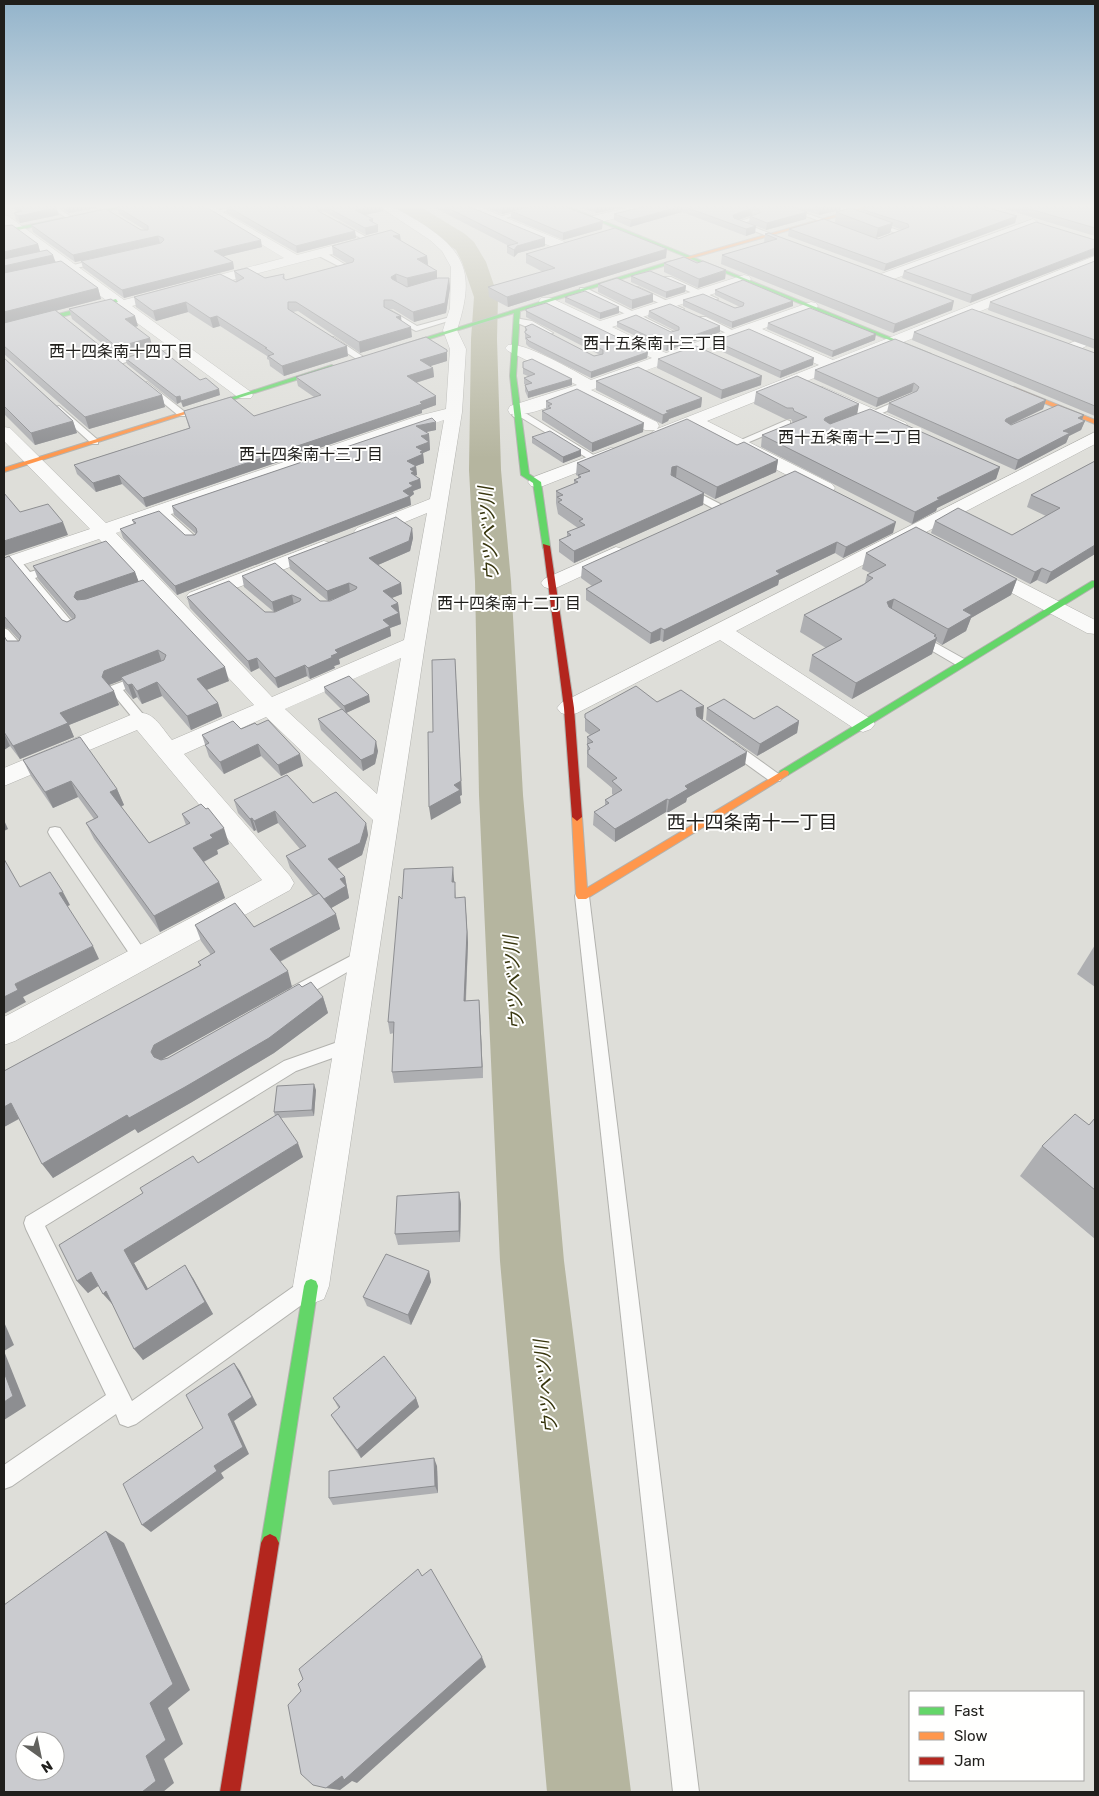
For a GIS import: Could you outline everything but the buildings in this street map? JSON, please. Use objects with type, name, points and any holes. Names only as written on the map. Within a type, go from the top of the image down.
[{"type":"street","points":[[101,291],[245,395]]},
{"type":"street","points":[[4,330],[64,319],[118,303],[182,291]]},
{"type":"street","points":[[230,1792],[414,644],[454,412],[458,349],[456,291]]},
{"type":"street","points":[[4,470],[370,356],[456,325],[514,314],[546,301],[580,291]]},
{"type":"street","points":[[599,326],[707,291]]},
{"type":"street","points":[[773,291],[939,358]]},
{"type":"street","points":[[646,439],[1020,291]]},
{"type":"street","points":[[546,301],[664,358]]},
{"type":"street","points":[[955,303],[991,317]]},
{"type":"street","points":[[516,412],[811,306]]},
{"type":"street","points":[[514,314],[513,376],[516,412],[525,475],[538,482]]},
{"type":"street","points":[[741,331],[832,365]]},
{"type":"street","points":[[1088,353],[1068,346],[1095,337]]},
{"type":"street","points":[[695,347],[712,355]]},
{"type":"street","points":[[513,348],[524,352],[663,433]]},
{"type":"street","points":[[638,368],[656,376]]},
{"type":"street","points":[[763,379],[780,386]]},
{"type":"street","points":[[797,380],[916,434]]},
{"type":"street","points":[[1003,385],[1054,409],[1095,422]]},
{"type":"street","points":[[706,401],[724,409]]},
{"type":"street","points":[[9,563],[109,542],[160,510],[424,420],[454,412]]},
{"type":"street","points":[[694,421],[739,443],[787,476],[846,498]]},
{"type":"street","points":[[4,432],[150,586],[174,605],[269,707],[386,817]]},
{"type":"street","points":[[569,708],[914,534],[1006,475],[1095,437]]},
{"type":"street","points":[[538,482],[629,446]]},
{"type":"street","points":[[538,482],[569,708],[582,896],[1095,583]]},
{"type":"street","points":[[174,605],[235,586],[281,568],[345,539],[440,502]]},
{"type":"street","points":[[700,515],[726,503]]},
{"type":"street","points":[[551,583],[630,547]]},
{"type":"street","points":[[966,561],[1095,628]]},
{"type":"street","points":[[720,631],[863,724]]},
{"type":"street","points":[[168,752],[414,644]]},
{"type":"street","points":[[4,778],[141,719],[280,883],[4,1032]]},
{"type":"lane","points":[[585,291],[674,334]]},
{"type":"lane","points":[[640,291],[685,311]]},
{"type":"lane","points":[[695,291],[723,303]]},
{"type":"lane","points":[[389,313],[416,329],[456,325]]},
{"type":"lane","points":[[514,314],[555,336]]},
{"type":"lane","points":[[693,315],[741,331]]},
{"type":"lane","points":[[319,331],[370,356]]},
{"type":"lane","points":[[117,362],[176,345]]},
{"type":"lane","points":[[139,379],[182,414]]},
{"type":"lane","points":[[855,421],[911,397]]},
{"type":"lane","points":[[53,404],[95,442]]},
{"type":"lane","points":[[516,412],[595,459]]},
{"type":"lane","points":[[739,443],[787,423]]},
{"type":"lane","points":[[675,483],[726,503]]},
{"type":"lane","points":[[160,510],[193,540]]},
{"type":"lane","points":[[9,563],[28,577],[73,630]]},
{"type":"lane","points":[[28,577],[64,564]]},
{"type":"lane","points":[[905,630],[962,663]]},
{"type":"lane","points":[[4,632],[18,650]]},
{"type":"lane","points":[[141,719],[115,689],[155,673]]},
{"type":"lane","points":[[716,736],[775,778]]},
{"type":"lane","points":[[55,832],[141,958]]},
{"type":"lane","points":[[582,896],[686,1792]]},
{"type":"lane","points":[[279,1003],[364,955]]},
{"type":"lane","points":[[311,1286],[128,1416],[33,1223],[290,1066],[349,1045]]},
{"type":"lane","points":[[4,1478],[120,1398]]},
{"type":"waterway","name":"ウツベツ川","points":[[484,291],[486,297],[484,339],[485,470],[493,581],[501,795],[532,1261],[589,1792]]},
{"type":"traffic: fast","points":[[392,349],[580,291]]},
{"type":"traffic: fast","points":[[772,291],[928,354]]},
{"type":"traffic: fast","points":[[4,330],[116,301]]},
{"type":"traffic: fast","points":[[517,310],[513,376],[525,475],[537,482],[546,546]]},
{"type":"traffic: fast","points":[[208,406],[332,367]]},
{"type":"traffic: fast","points":[[784,773],[1095,583]]},
{"type":"traffic: fast","points":[[270,1543],[311,1286]]},
{"type":"traffic: slow","points":[[1012,388],[1095,422]]},
{"type":"traffic: slow","points":[[4,470],[208,406]]},
{"type":"traffic: slow","points":[[577,817],[582,896],[784,773]]},
{"type":"traffic: jam","points":[[546,546],[569,708],[577,817]]},
{"type":"traffic: jam","points":[[230,1792],[270,1543]]},
{"type":"district","name":"西十五条南十三丁目","points":[[655,343]]},
{"type":"district","name":"西十四条南十四丁目","points":[[121,351]]},
{"type":"district","name":"西十五条南十二丁目","points":[[850,437]]},
{"type":"district","name":"西十四条南十三丁目","points":[[311,454]]},
{"type":"district","name":"西十四条南十二丁目","points":[[509,603]]},
{"type":"district","name":"西十四条南十一丁目","points":[[752,822]]}]
